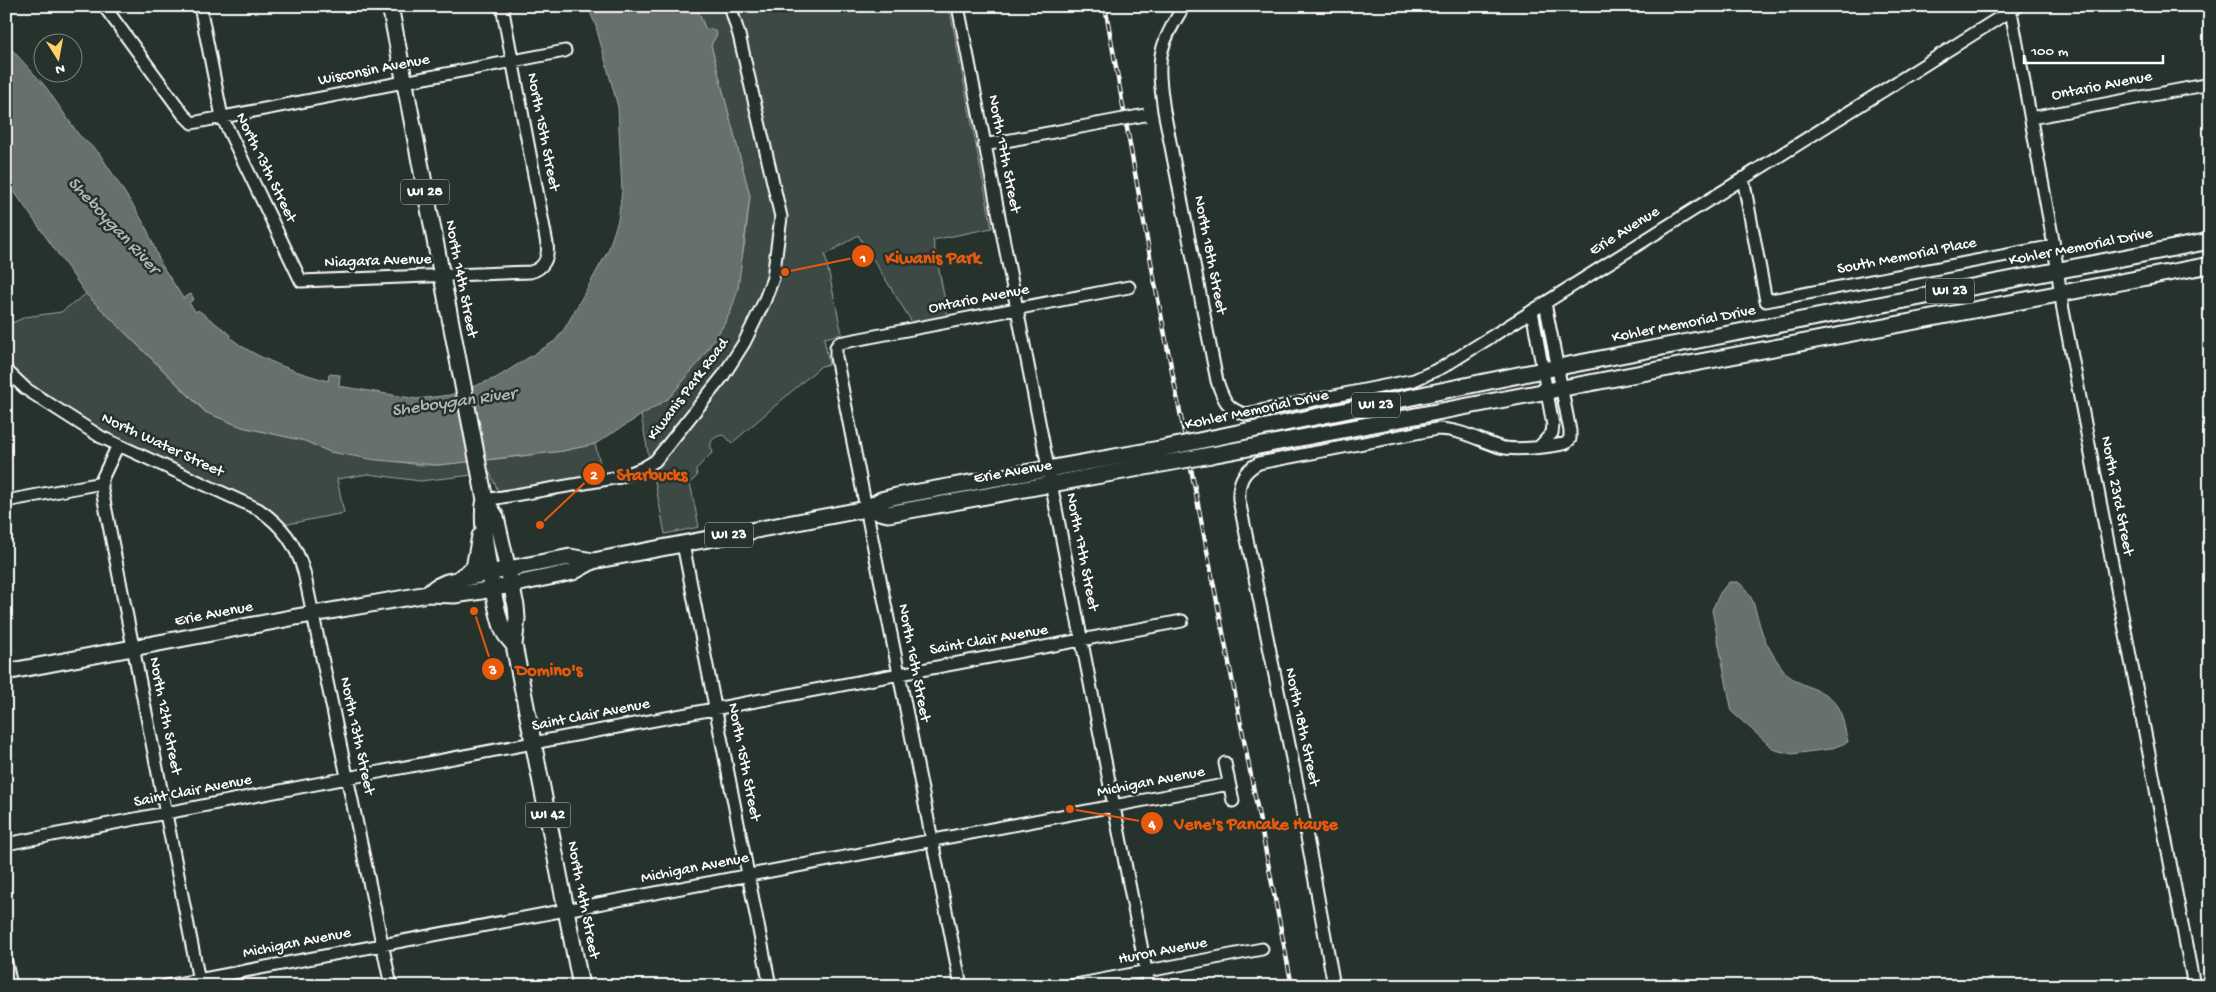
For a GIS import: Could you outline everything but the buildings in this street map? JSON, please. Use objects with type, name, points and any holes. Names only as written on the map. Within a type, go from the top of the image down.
[{"type":"main road","name":"North 14th Street","points":[[390,6],[481,477],[485,500],[482,513],[483,527],[494,589],[503,631],[514,645]]},
{"type":"main road","name":"Kohler Memorial Drive","points":[[1166,455],[1208,439],[1550,368],[2210,241]]},
{"type":"main road","name":"Kohler Memorial Drive","points":[[1166,455],[1211,454],[2210,265]]},
{"type":"main road","name":"Erie Avenue","points":[[6,672],[428,594],[454,595],[512,586],[576,572],[593,562],[866,509],[888,514],[1049,477],[1166,455]]},
{"type":"main road","name":"North 14th Street","points":[[485,500],[496,517],[512,586],[517,614],[514,645],[581,986]]},
{"type":"main road","points":[[450,581],[474,568],[483,527]]},
{"type":"main road","name":"Erie Avenue","points":[[428,594],[438,586],[450,581],[508,569],[573,557],[593,562]]},
{"type":"street","name":"Wisconsin Avenue","points":[[104,6],[189,122],[196,123],[565,51]]},
{"type":"street","name":"North 13th Street","points":[[200,6],[222,118],[301,281]]},
{"type":"street","name":"North 15th Street","points":[[502,6],[548,250],[548,257],[544,264]]},
{"type":"street","name":"Kiwanis Park Road","points":[[485,500],[586,483],[632,473],[655,460],[728,368],[758,316],[772,278],[781,217],[739,35],[730,6]]},
{"type":"street","name":"North 17th Street","points":[[958,6],[1149,986]]},
{"type":"street","name":"North 18th Street","points":[[1184,6],[1163,42],[1159,58],[1159,77],[1164,111],[1218,381],[1225,404]]},
{"type":"street","name":"North 23rd Street","points":[[2015,9],[2060,293],[2194,986]]},
{"type":"street","name":"Erie Avenue","points":[[1225,404],[1236,412],[1252,413],[1414,380],[1443,367],[2015,9]]},
{"type":"street","name":"Ontario Avenue","points":[[2031,118],[2210,84]]},
{"type":"street","points":[[984,145],[1164,111]]},
{"type":"street","name":"South Memorial Place","points":[[1743,178],[1766,301],[2054,246]]},
{"type":"street","name":"Niagara Avenue","points":[[301,281],[530,272],[538,270],[544,264]]},
{"type":"street","name":"Ontario Avenue","points":[[836,347],[839,343],[1130,288]]},
{"type":"street","points":[[1540,446],[1563,444],[1570,439],[1554,389],[1550,368],[1545,303]]},
{"type":"street","points":[[1532,311],[1550,368]]},
{"type":"street","name":"North 16th Street","points":[[836,347],[836,357],[960,986]]},
{"type":"street","name":"North Water Street","points":[[6,370],[26,389],[101,437],[258,509]]},
{"type":"street","points":[[1540,446],[1548,438],[1553,428],[1554,389]]},
{"type":"street","name":"North 18th Street","points":[[1334,986],[1299,793],[1239,500],[1239,486],[1243,475],[1259,463],[1437,430],[1463,432],[1503,448],[1523,449],[1540,446]]},
{"type":"street","points":[[6,501],[102,483],[118,445]]},
{"type":"street","name":"North 12th Street","points":[[102,483],[200,983]]},
{"type":"street","name":"North 13th Street","points":[[258,509],[282,528],[303,566],[391,986]]},
{"type":"street","name":"North 15th Street","points":[[683,544],[770,986]]},
{"type":"street","name":"Saint Clair Avenue","points":[[6,844],[347,778],[1182,622]]},
{"type":"street","name":"Michigan Avenue","points":[[1225,763],[1233,801]]},
{"type":"street","name":"Michigan Avenue","points":[[166,986],[200,983],[383,945],[1230,784]]},
{"type":"street","name":"Huron Avenue","points":[[1070,986],[1262,949]]},
{"type":"street","points":[[6,962],[11,986]]},
{"type":"shaded area","points":[[696,6],[949,6],[992,228],[933,240],[948,316],[912,322],[858,235],[825,255],[842,334],[824,338],[829,365],[821,366],[732,443],[724,435],[712,440],[711,448],[713,452],[696,469],[697,476],[690,483],[699,527],[665,534],[655,482],[651,474],[656,469],[649,458],[641,415],[669,398],[699,362],[731,311],[745,242],[750,196],[711,45],[717,34],[705,28]]},
{"type":"shaded area","points":[[86,294],[205,412],[242,427],[305,441],[330,452],[420,465],[439,465],[506,458],[563,451],[595,444],[603,475],[499,493],[490,473],[420,481],[368,474],[337,479],[344,513],[288,524],[105,438],[13,376],[6,364],[6,326],[25,317],[61,312]]},
{"type":"water","name":"Sheboygan River","points":[[587,6],[696,6],[705,28],[715,31],[717,34],[711,45],[750,196],[738,289],[731,311],[723,326],[699,362],[669,398],[595,444],[563,451],[439,465],[376,460],[330,452],[305,441],[242,427],[205,412],[86,294],[6,180],[6,43],[32,72],[32,82],[41,82],[79,135],[99,153],[146,227],[161,264],[183,298],[191,294],[194,299],[189,303],[196,312],[198,310],[251,352],[277,364],[328,381],[329,374],[340,375],[339,386],[417,399],[450,395],[496,378],[555,341],[565,328],[608,251],[618,220],[622,191],[618,107],[595,23]]},
{"type":"water","points":[[1729,582],[1738,582],[1748,592],[1767,645],[1789,676],[1827,695],[1834,701],[1839,708],[1848,742],[1830,749],[1792,754],[1775,750],[1732,712],[1712,610],[1720,593]]},
{"type":"railway","points":[[1105,6],[1155,284],[1292,986]]},
{"type":"place","name":"Kiwanis Park","points":[[785,272]]},
{"type":"place","name":"Starbucks","points":[[540,525]]},
{"type":"place","name":"Domino's","points":[[474,611]]},
{"type":"place","name":"Vene's Pancake Hause","points":[[1070,809]]}]
